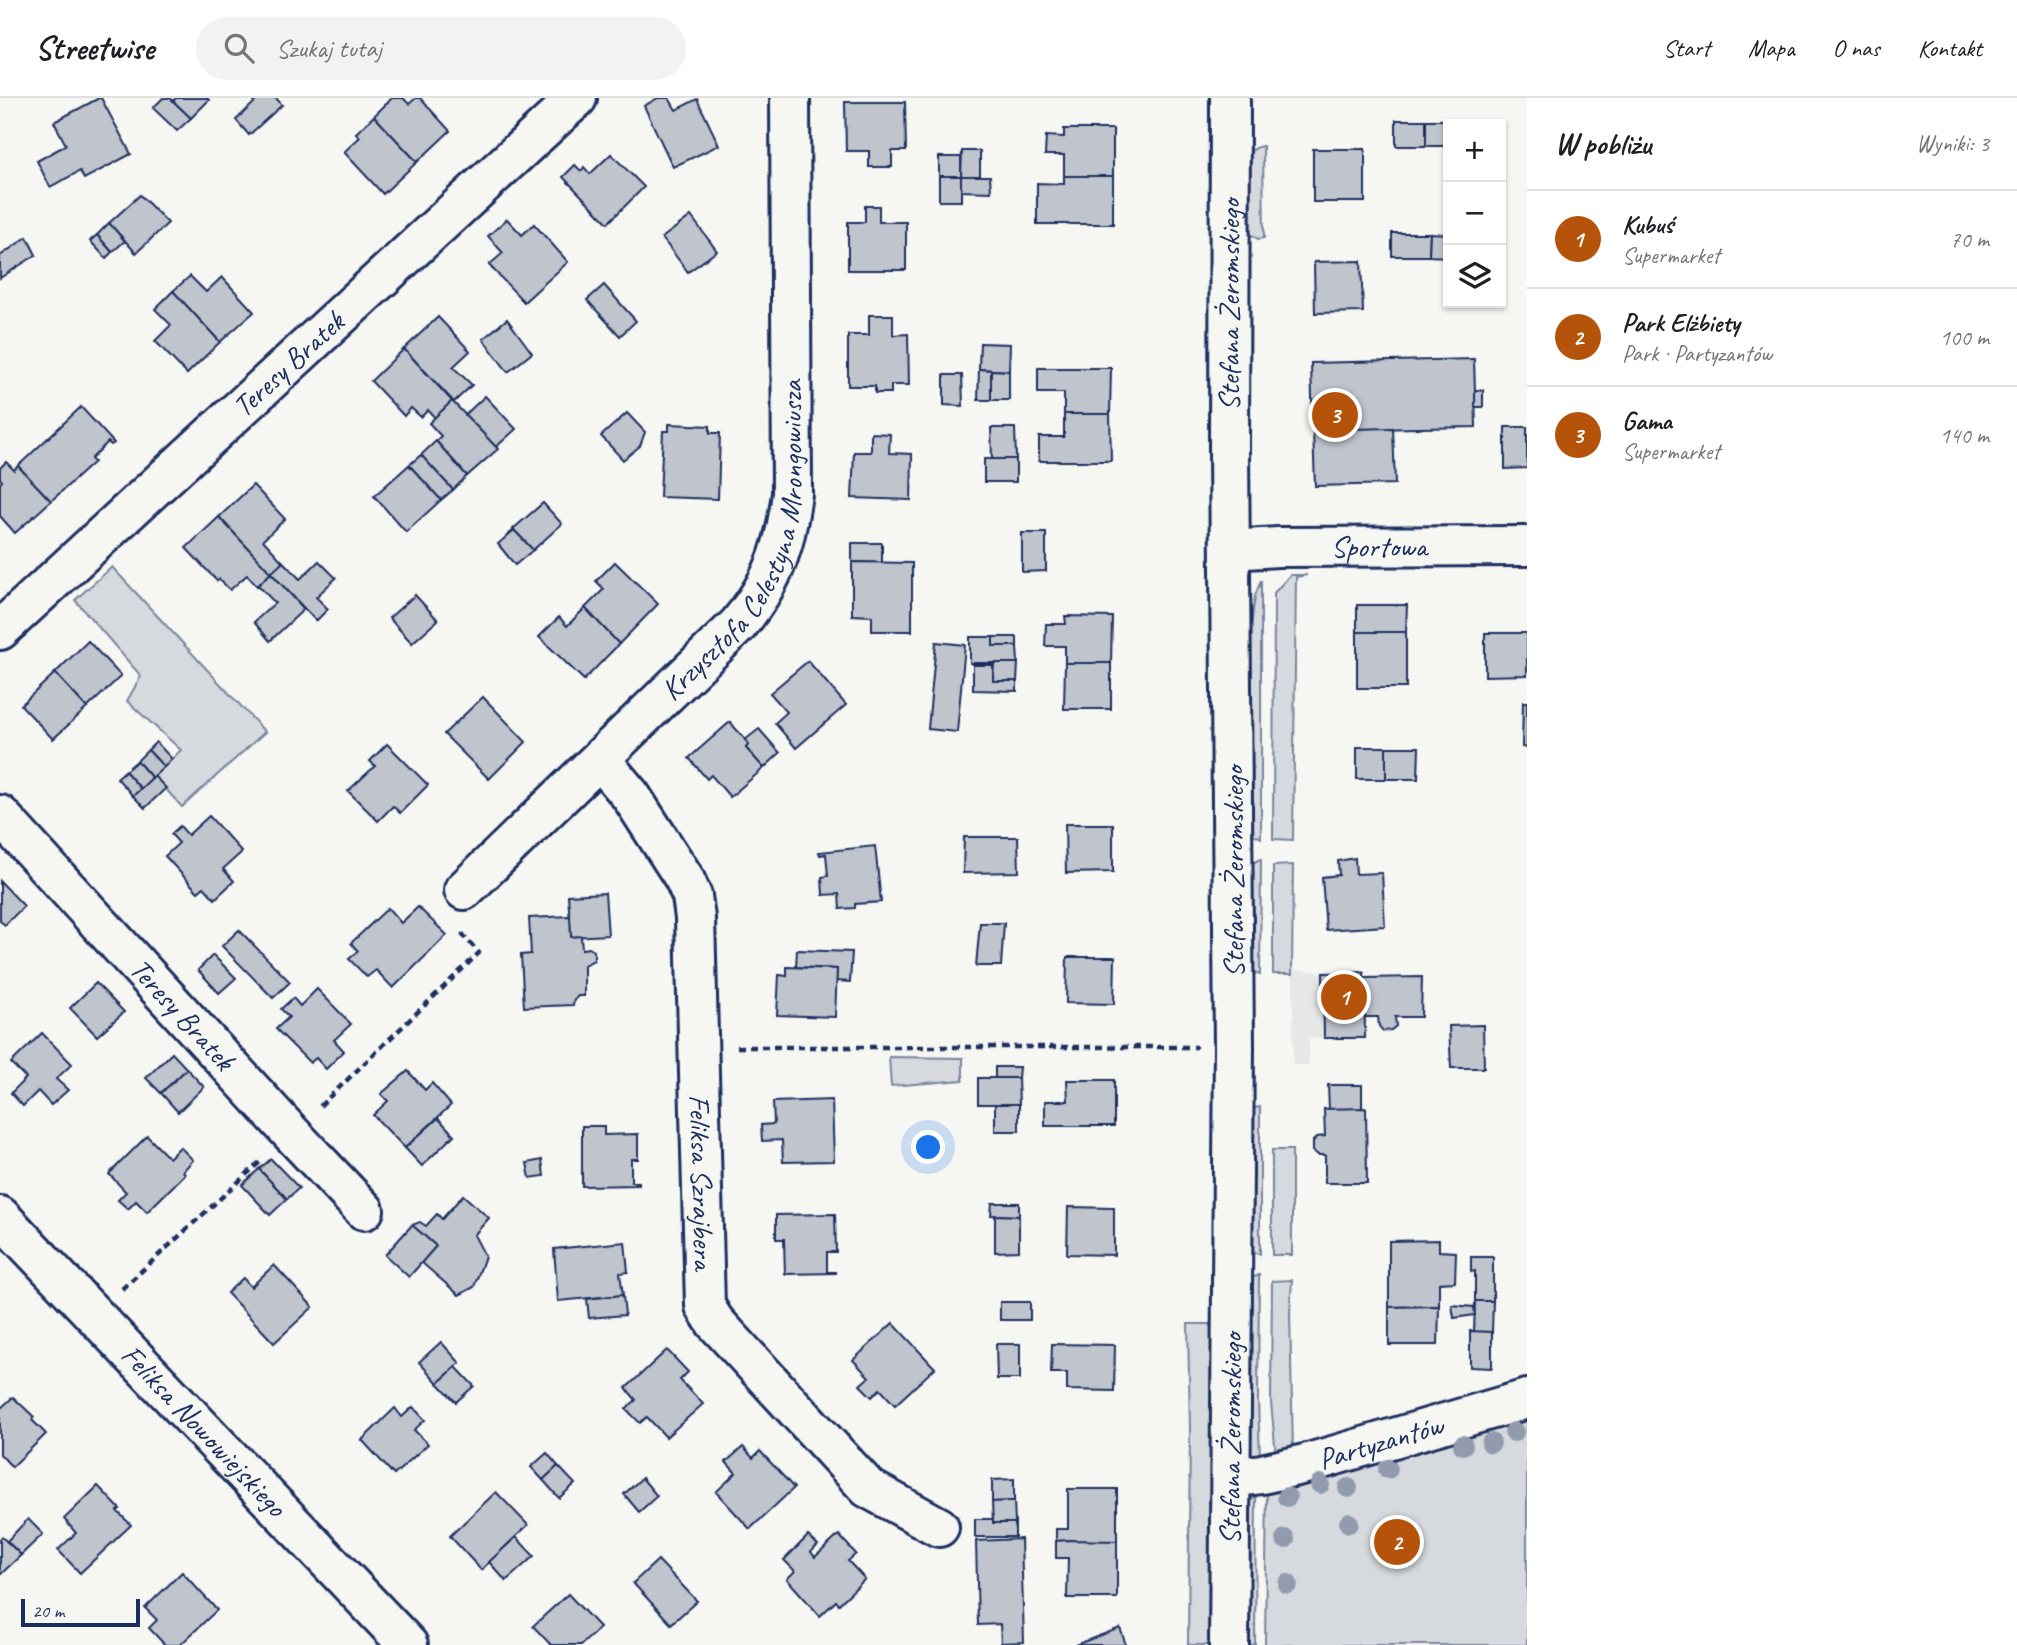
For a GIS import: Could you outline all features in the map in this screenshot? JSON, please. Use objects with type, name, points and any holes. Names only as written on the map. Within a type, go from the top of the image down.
[{"type":"street","name":"Teresy Bratek","points":[[0,630],[577,98]]},
{"type":"street","name":"Krzysztofa Celestyna Mrongowiusza","points":[[464,890],[738,625],[768,580],[781,549],[792,494],[790,98]]},
{"type":"street","name":"Stefana Żeromskiego","points":[[1229,1645],[1234,1047],[1230,98]]},
{"type":"street","name":"Sportowa","points":[[1230,550],[1278,547],[1527,546]]},
{"type":"street","name":"Feliksa Szrajbera","points":[[600,759],[631,796],[684,878],[692,896],[695,918],[705,1306],[715,1322],[868,1488],[939,1527]]},
{"type":"street","name":"Teresy Bratek","points":[[0,815],[364,1210]]},
{"type":"street","name":"Feliksa Nowowiejskiego","points":[[0,1216],[408,1645]]},
{"type":"street","name":"Partyzantów","points":[[1231,1478],[1305,1464],[1527,1399]]},
{"type":"path","points":[[697,1048],[1234,1047]]},
{"type":"shaded area","points":[[1263,146],[1264,238],[1258,239],[1247,232],[1247,153]]},
{"type":"shaded area","points":[[112,567],[265,732],[182,807],[154,776],[181,750],[127,701],[141,676],[75,600]]},
{"type":"shaded area","points":[[1290,575],[1307,575],[1296,577],[1293,840],[1273,839],[1274,593]]},
{"type":"shaded area","points":[[1261,580],[1261,838],[1253,834],[1250,634],[1255,596]]},
{"type":"shaded area","points":[[1261,859],[1260,975],[1253,972],[1252,863]]},
{"type":"shaded area","points":[[1293,865],[1292,974],[1273,974],[1273,866]]},
{"type":"shaded area","points":[[1293,969],[1323,973],[1364,972],[1365,1038],[1309,1038],[1309,1065],[1293,1065]]},
{"type":"shaded area","points":[[889,1057],[963,1058],[963,1080],[891,1086]]},
{"type":"shaded area","points":[[1260,1107],[1260,1254],[1252,1252],[1252,1110]]},
{"type":"shaded area","points":[[1272,1150],[1292,1150],[1292,1255],[1272,1255]]},
{"type":"shaded area","points":[[1259,1275],[1260,1458],[1253,1458],[1252,1278]]},
{"type":"shaded area","points":[[1292,1280],[1290,1313],[1293,1451],[1276,1456],[1271,1402],[1272,1281]]},
{"type":"shaded area","points":[[1188,1324],[1214,1324],[1212,1645],[1188,1645]]},
{"type":"shaded area","points":[[1527,1411],[1527,1645],[1265,1645],[1267,1488]]},
{"type":"shaded area","points":[[1256,1495],[1255,1645],[1248,1645],[1249,1516],[1251,1501]]},
{"type":"building","points":[[99,98],[131,154],[84,179],[80,171],[50,187],[37,161],[66,145],[54,122]]},
{"type":"building","points":[[163,98],[170,98],[191,118],[177,131],[153,108]]},
{"type":"building","points":[[176,98],[209,100],[191,118],[173,101]]},
{"type":"building","points":[[259,98],[276,98],[282,105],[249,135],[236,120]]},
{"type":"building","points":[[392,98],[403,98],[409,104],[420,98],[450,131],[417,162],[374,116]]},
{"type":"building","points":[[658,98],[669,98],[676,110],[697,99],[719,145],[673,167],[644,106]]},
{"type":"building","points":[[845,102],[905,102],[906,151],[892,151],[892,167],[869,167],[869,151],[846,151]]},
{"type":"building","points":[[374,116],[417,162],[383,194],[344,152],[360,137],[356,133]]},
{"type":"building","points":[[1396,120],[1426,120],[1426,146],[1396,146]]},
{"type":"building","points":[[1426,120],[1443,120],[1443,146],[1426,146]]},
{"type":"building","points":[[1064,129],[1113,129],[1113,176],[1064,176],[1064,155],[1045,155],[1046,136],[1064,137]]},
{"type":"building","points":[[1313,149],[1365,149],[1365,202],[1313,202]]},
{"type":"building","points":[[962,151],[980,151],[980,176],[961,176]]},
{"type":"building","points":[[611,154],[644,187],[608,223],[563,177],[575,165],[581,171],[584,167],[590,174]]},
{"type":"building","points":[[939,157],[961,157],[961,176],[939,176]]},
{"type":"building","points":[[939,176],[961,176],[961,201],[939,201]]},
{"type":"building","points":[[961,176],[990,176],[991,192],[961,191]]},
{"type":"building","points":[[1064,176],[1113,176],[1113,224],[1037,224],[1037,183],[1064,184]]},
{"type":"building","points":[[140,195],[168,223],[136,253],[109,223]]},
{"type":"building","points":[[865,206],[879,206],[879,222],[906,222],[906,270],[848,270],[848,222],[865,222]]},
{"type":"building","points":[[691,216],[717,251],[688,272],[662,238]]},
{"type":"building","points":[[507,219],[522,235],[534,224],[568,262],[524,302],[489,265],[503,253],[488,236]]},
{"type":"building","points":[[109,223],[125,241],[112,252],[97,235]]},
{"type":"building","points":[[1392,233],[1430,233],[1429,256],[1392,256]]},
{"type":"building","points":[[1430,233],[1443,234],[1443,257],[1429,256]]},
{"type":"building","points":[[97,235],[112,252],[106,258],[90,241]]},
{"type":"building","points":[[27,237],[36,255],[0,278],[0,256]]},
{"type":"building","points":[[1361,261],[1363,312],[1315,313],[1314,262]]},
{"type":"building","points":[[190,276],[206,292],[222,277],[254,312],[220,342],[173,291]]},
{"type":"building","points":[[604,285],[636,321],[620,336],[587,300]]},
{"type":"building","points":[[173,291],[220,342],[187,374],[155,341],[171,325],[155,309]]},
{"type":"building","points":[[869,315],[893,315],[893,335],[908,334],[909,385],[891,385],[891,393],[875,393],[875,386],[848,386],[848,335],[869,335]]},
{"type":"building","points":[[438,317],[470,351],[453,367],[472,385],[454,402],[404,349]]},
{"type":"building","points":[[507,319],[532,353],[508,372],[483,339]]},
{"type":"building","points":[[980,343],[1010,344],[1009,371],[979,369]]},
{"type":"building","points":[[404,349],[452,401],[435,418],[428,410],[421,417],[411,408],[404,416],[371,381]]},
{"type":"building","points":[[1474,359],[1476,427],[1313,430],[1311,363]]},
{"type":"building","points":[[1038,368],[1111,368],[1110,414],[1064,414],[1064,393],[1038,393]]},
{"type":"building","points":[[979,369],[991,370],[991,400],[978,400]]},
{"type":"building","points":[[991,370],[1009,371],[1009,400],[991,400]]},
{"type":"building","points":[[944,375],[962,375],[963,406],[944,405]]},
{"type":"building","points":[[1475,390],[1483,390],[1483,407],[1475,407]]},
{"type":"building","points":[[485,396],[516,429],[496,447],[465,415]]},
{"type":"building","points":[[452,401],[498,449],[467,476],[436,441],[441,436],[429,423]]},
{"type":"building","points":[[81,407],[114,443],[111,445],[108,442],[91,459],[94,462],[51,501],[18,466]]},
{"type":"building","points":[[627,413],[645,432],[640,446],[623,460],[601,436]]},
{"type":"building","points":[[1064,414],[1110,414],[1111,461],[1039,461],[1039,437],[1064,437]]},
{"type":"building","points":[[669,424],[710,426],[710,433],[720,433],[718,499],[660,497],[663,431],[669,431]]},
{"type":"building","points":[[1505,427],[1527,427],[1527,468],[1505,469]]},
{"type":"building","points":[[991,428],[1015,428],[1016,459],[992,459]]},
{"type":"building","points":[[1393,428],[1395,484],[1315,486],[1313,430]]},
{"type":"building","points":[[871,433],[890,434],[889,453],[912,454],[911,500],[852,498],[854,452],[871,452]]},
{"type":"building","points":[[436,441],[467,476],[453,490],[421,455]]},
{"type":"building","points":[[421,455],[453,490],[441,500],[409,465]]},
{"type":"building","points":[[984,459],[1016,459],[1016,482],[984,482]]},
{"type":"building","points":[[6,462],[14,470],[18,466],[51,501],[15,533],[0,516],[0,468]]},
{"type":"building","points":[[409,465],[441,500],[406,532],[374,496]]},
{"type":"building","points":[[253,485],[285,519],[263,540],[283,562],[271,573],[219,517]]},
{"type":"building","points":[[543,503],[562,524],[533,550],[513,529]]},
{"type":"building","points":[[219,517],[271,573],[257,586],[247,575],[230,590],[219,579],[217,581],[186,548]]},
{"type":"building","points":[[514,530],[533,550],[515,565],[498,544]]},
{"type":"building","points":[[1022,533],[1046,533],[1046,571],[1022,572]]},
{"type":"building","points":[[852,543],[882,543],[882,563],[852,562]]},
{"type":"building","points":[[319,561],[336,578],[316,597],[328,609],[316,621],[271,573],[283,562],[300,579]]},
{"type":"building","points":[[615,562],[658,604],[619,644],[585,608],[604,589],[596,581]]},
{"type":"building","points":[[852,562],[912,563],[912,631],[872,631],[872,616],[852,615]]},
{"type":"building","points":[[271,573],[304,609],[270,641],[254,622],[275,603],[258,585]]},
{"type":"building","points":[[415,595],[438,620],[412,643],[389,618]]},
{"type":"building","points":[[1357,605],[1407,605],[1406,632],[1357,632]]},
{"type":"building","points":[[585,608],[619,644],[584,680],[539,637],[559,617],[567,626]]},
{"type":"building","points":[[1065,616],[1112,617],[1111,663],[1065,663],[1065,646],[1045,646],[1046,624],[1066,624]]},
{"type":"building","points":[[1357,632],[1406,632],[1406,688],[1357,688]]},
{"type":"building","points":[[1485,633],[1527,633],[1527,675],[1485,676]]},
{"type":"building","points":[[970,637],[993,637],[993,646],[1017,646],[1018,663],[970,663]]},
{"type":"building","points":[[993,637],[1017,637],[1017,646],[993,646]]},
{"type":"building","points":[[88,641],[121,676],[87,708],[55,673]]},
{"type":"building","points":[[936,642],[965,645],[957,732],[928,729]]},
{"type":"building","points":[[808,661],[846,705],[796,748],[775,723],[787,712],[770,693]]},
{"type":"building","points":[[994,663],[1018,663],[1017,681],[993,681]]},
{"type":"building","points":[[1065,663],[1111,663],[1111,709],[1064,709]]},
{"type":"building","points":[[973,665],[993,665],[993,681],[1017,681],[1017,691],[973,690]]},
{"type":"building","points":[[55,673],[87,708],[53,739],[21,705]]},
{"type":"building","points":[[483,697],[526,742],[489,779],[444,734]]},
{"type":"building","points":[[1523,702],[1527,702],[1527,748],[1522,747]]},
{"type":"building","points":[[730,722],[749,744],[746,748],[764,768],[730,797],[711,775],[707,779],[689,758]]},
{"type":"building","points":[[759,729],[780,753],[764,768],[746,748],[749,744],[745,740]]},
{"type":"building","points":[[156,742],[172,759],[164,767],[148,750]]},
{"type":"building","points":[[387,744],[428,785],[400,813],[393,806],[378,821],[348,791],[375,766],[370,761]]},
{"type":"building","points":[[1357,747],[1386,747],[1386,779],[1357,779]]},
{"type":"building","points":[[1386,747],[1419,747],[1418,779],[1386,779]]},
{"type":"building","points":[[148,750],[164,767],[152,778],[137,761]]},
{"type":"building","points":[[137,761],[152,778],[141,789],[125,771]]},
{"type":"building","points":[[125,771],[141,789],[133,796],[117,778]]},
{"type":"building","points":[[154,776],[166,788],[145,808],[133,796]]},
{"type":"building","points":[[209,816],[242,852],[223,869],[234,881],[215,899],[204,887],[198,892],[165,856],[179,843],[171,834],[180,826],[188,835]]},
{"type":"building","points":[[1065,824],[1113,824],[1113,872],[1066,873]]},
{"type":"building","points":[[964,837],[1018,837],[1019,872],[963,873]]},
{"type":"building","points":[[875,846],[881,902],[855,904],[855,908],[840,909],[839,894],[823,895],[822,877],[828,876],[826,854],[820,855],[819,852]]},
{"type":"building","points":[[1355,858],[1356,874],[1382,873],[1385,926],[1326,930],[1322,877],[1339,875],[1338,861]]},
{"type":"building","points":[[0,881],[24,906],[5,925],[0,921]]},
{"type":"building","points":[[605,893],[608,935],[571,937],[568,895]]},
{"type":"building","points":[[418,907],[447,935],[393,988],[376,970],[367,977],[349,959],[358,951],[351,943],[388,908],[401,923]]},
{"type":"building","points":[[570,916],[571,937],[581,936],[582,949],[589,948],[594,951],[594,960],[584,965],[584,996],[578,996],[573,1005],[524,1007],[521,955],[531,954],[529,918]]},
{"type":"building","points":[[980,923],[1004,923],[1001,966],[976,966]]},
{"type":"building","points":[[239,930],[290,982],[273,998],[222,946]]},
{"type":"building","points":[[797,950],[852,952],[850,982],[836,981],[837,969],[796,967]]},
{"type":"building","points":[[213,955],[236,978],[219,993],[198,970]]},
{"type":"building","points":[[1067,957],[1115,957],[1114,1004],[1066,1003]]},
{"type":"building","points":[[787,967],[837,969],[835,1017],[777,1015],[779,975],[787,976]]},
{"type":"building","points":[[1364,972],[1365,1038],[1324,1038],[1323,973]]},
{"type":"building","points":[[1422,977],[1421,1017],[1395,1017],[1396,1026],[1383,1031],[1378,1017],[1365,1017],[1364,978]]},
{"type":"building","points":[[96,983],[124,1012],[97,1036],[70,1008]]},
{"type":"building","points":[[317,989],[351,1024],[334,1040],[344,1051],[326,1069],[316,1058],[310,1063],[276,1029],[289,1017],[281,1009],[293,998],[300,1006]]},
{"type":"building","points":[[1483,1025],[1484,1068],[1451,1068],[1449,1026]]},
{"type":"building","points":[[42,1033],[72,1064],[56,1079],[68,1090],[51,1105],[38,1091],[23,1106],[11,1093],[26,1078],[11,1063]]},
{"type":"building","points":[[172,1053],[187,1069],[161,1093],[146,1078]]},
{"type":"building","points":[[995,1067],[1019,1067],[1018,1078],[995,1078]]},
{"type":"building","points":[[187,1069],[204,1087],[178,1112],[161,1093]]},
{"type":"building","points":[[408,1071],[425,1090],[432,1083],[451,1105],[405,1148],[373,1115],[388,1101],[381,1094]]},
{"type":"building","points":[[978,1078],[1018,1078],[1019,1104],[978,1104]]},
{"type":"building","points":[[1067,1080],[1114,1080],[1114,1126],[1045,1126],[1045,1101],[1068,1101]]},
{"type":"building","points":[[1328,1085],[1362,1085],[1362,1109],[1329,1109]]},
{"type":"building","points":[[832,1100],[834,1161],[783,1162],[782,1140],[762,1141],[761,1125],[774,1124],[773,1102]]},
{"type":"building","points":[[995,1104],[1019,1104],[1019,1131],[995,1131]]},
{"type":"building","points":[[1366,1108],[1367,1183],[1325,1183],[1325,1155],[1318,1155],[1313,1151],[1313,1141],[1317,1137],[1325,1136],[1324,1109]]},
{"type":"building","points":[[438,1118],[454,1135],[422,1166],[405,1148]]},
{"type":"building","points":[[582,1126],[604,1126],[604,1135],[638,1134],[638,1159],[631,1159],[631,1182],[639,1182],[639,1185],[582,1186]]},
{"type":"building","points":[[147,1136],[169,1158],[180,1147],[193,1160],[183,1171],[185,1174],[147,1212],[136,1201],[128,1209],[118,1200],[126,1192],[109,1174]]},
{"type":"building","points":[[271,1159],[299,1188],[287,1199],[259,1169]]},
{"type":"building","points":[[542,1160],[544,1176],[530,1178],[527,1163]]},
{"type":"building","points":[[259,1169],[287,1199],[270,1215],[242,1185]]},
{"type":"building","points":[[463,1195],[489,1218],[474,1235],[485,1256],[474,1287],[459,1295],[421,1262],[436,1246],[412,1225],[420,1222],[426,1226],[437,1214],[442,1219]]},
{"type":"building","points":[[992,1203],[1019,1203],[1019,1216],[991,1215]]},
{"type":"building","points":[[1068,1207],[1114,1208],[1114,1255],[1067,1254]]},
{"type":"building","points":[[835,1214],[836,1252],[827,1252],[827,1272],[836,1273],[785,1274],[784,1239],[776,1239],[776,1215]]},
{"type":"building","points":[[995,1215],[1019,1216],[1019,1251],[995,1252]]},
{"type":"building","points":[[412,1225],[436,1246],[409,1277],[385,1255]]},
{"type":"building","points":[[1439,1240],[1439,1251],[1456,1252],[1455,1282],[1439,1283],[1439,1306],[1389,1307],[1389,1241]]},
{"type":"building","points":[[625,1242],[628,1272],[620,1273],[623,1295],[558,1301],[554,1249]]},
{"type":"building","points":[[1471,1257],[1493,1257],[1493,1301],[1475,1301],[1475,1271],[1471,1272]]},
{"type":"building","points":[[274,1265],[313,1307],[274,1343],[227,1293],[243,1278],[251,1287]]},
{"type":"building","points":[[623,1295],[625,1315],[589,1318],[587,1299]]},
{"type":"building","points":[[1475,1301],[1493,1301],[1492,1332],[1474,1332]]},
{"type":"building","points":[[1000,1302],[1030,1302],[1030,1320],[1000,1320]]},
{"type":"building","points":[[1452,1305],[1474,1307],[1475,1315],[1454,1318]]},
{"type":"building","points":[[1439,1306],[1438,1345],[1389,1345],[1389,1307]]},
{"type":"building","points":[[893,1323],[935,1368],[895,1405],[880,1389],[872,1397],[860,1385],[869,1377],[853,1360]]},
{"type":"building","points":[[1470,1331],[1492,1332],[1492,1368],[1470,1367]]},
{"type":"building","points":[[441,1342],[460,1363],[438,1383],[419,1362]]},
{"type":"building","points":[[996,1344],[1020,1344],[1020,1379],[997,1379]]},
{"type":"building","points":[[1052,1344],[1115,1345],[1114,1391],[1067,1390],[1067,1373],[1051,1373]]},
{"type":"building","points":[[667,1350],[688,1372],[680,1380],[703,1404],[666,1437],[647,1417],[640,1423],[626,1409],[636,1400],[626,1388]]},
{"type":"building","points":[[456,1367],[474,1386],[456,1402],[438,1383]]},
{"type":"building","points":[[13,1397],[34,1417],[32,1420],[46,1434],[12,1467],[0,1454],[0,1409]]},
{"type":"building","points":[[413,1407],[425,1420],[414,1430],[428,1444],[394,1475],[362,1440],[395,1408],[402,1417]]},
{"type":"building","points":[[743,1447],[753,1458],[760,1451],[794,1488],[750,1529],[716,1492],[736,1473],[726,1462]]},
{"type":"building","points":[[547,1453],[558,1466],[543,1480],[531,1467]]},
{"type":"building","points":[[558,1466],[575,1484],[559,1498],[543,1480]]},
{"type":"building","points":[[642,1478],[657,1496],[639,1512],[624,1494]]},
{"type":"building","points":[[1014,1479],[1014,1501],[992,1502],[992,1480]]},
{"type":"building","points":[[98,1486],[131,1525],[80,1573],[58,1550],[76,1533],[64,1519]]},
{"type":"building","points":[[1068,1489],[1117,1489],[1117,1541],[1056,1541],[1056,1529],[1068,1529]]},
{"type":"building","points":[[496,1492],[528,1525],[481,1570],[450,1536]]},
{"type":"building","points":[[1014,1501],[1015,1523],[993,1523],[992,1502]]},
{"type":"building","points":[[28,1519],[43,1534],[21,1555],[7,1541]]},
{"type":"building","points":[[975,1519],[993,1519],[993,1523],[1015,1523],[1015,1537],[975,1537]]},
{"type":"building","points":[[839,1535],[856,1554],[848,1561],[865,1579],[839,1604],[836,1601],[820,1616],[787,1579],[795,1571],[784,1560],[808,1536],[818,1545],[811,1552],[815,1557]]},
{"type":"building","points":[[2,1537],[21,1555],[0,1575],[0,1539]]},
{"type":"building","points":[[516,1537],[534,1556],[506,1581],[489,1562]]},
{"type":"building","points":[[1021,1539],[1024,1642],[1001,1643],[1000,1624],[978,1625],[976,1541]]},
{"type":"building","points":[[1056,1541],[1117,1541],[1117,1598],[1067,1598],[1068,1558],[1056,1558]]},
{"type":"building","points":[[658,1560],[697,1601],[671,1624],[633,1583]]},
{"type":"building","points":[[182,1572],[217,1610],[180,1645],[165,1645],[149,1628],[157,1620],[145,1608]]},
{"type":"building","points":[[568,1594],[600,1628],[581,1645],[551,1645],[533,1626]]},
{"type":"building","points":[[1120,1628],[1126,1645],[1075,1645]]},
{"type":"place","name":"Gama","points":[[1335,415]]},
{"type":"place","name":"Kubuś","points":[[1344,997]]},
{"type":"place","name":"Park Elżbiety","points":[[1397,1542]]}]
